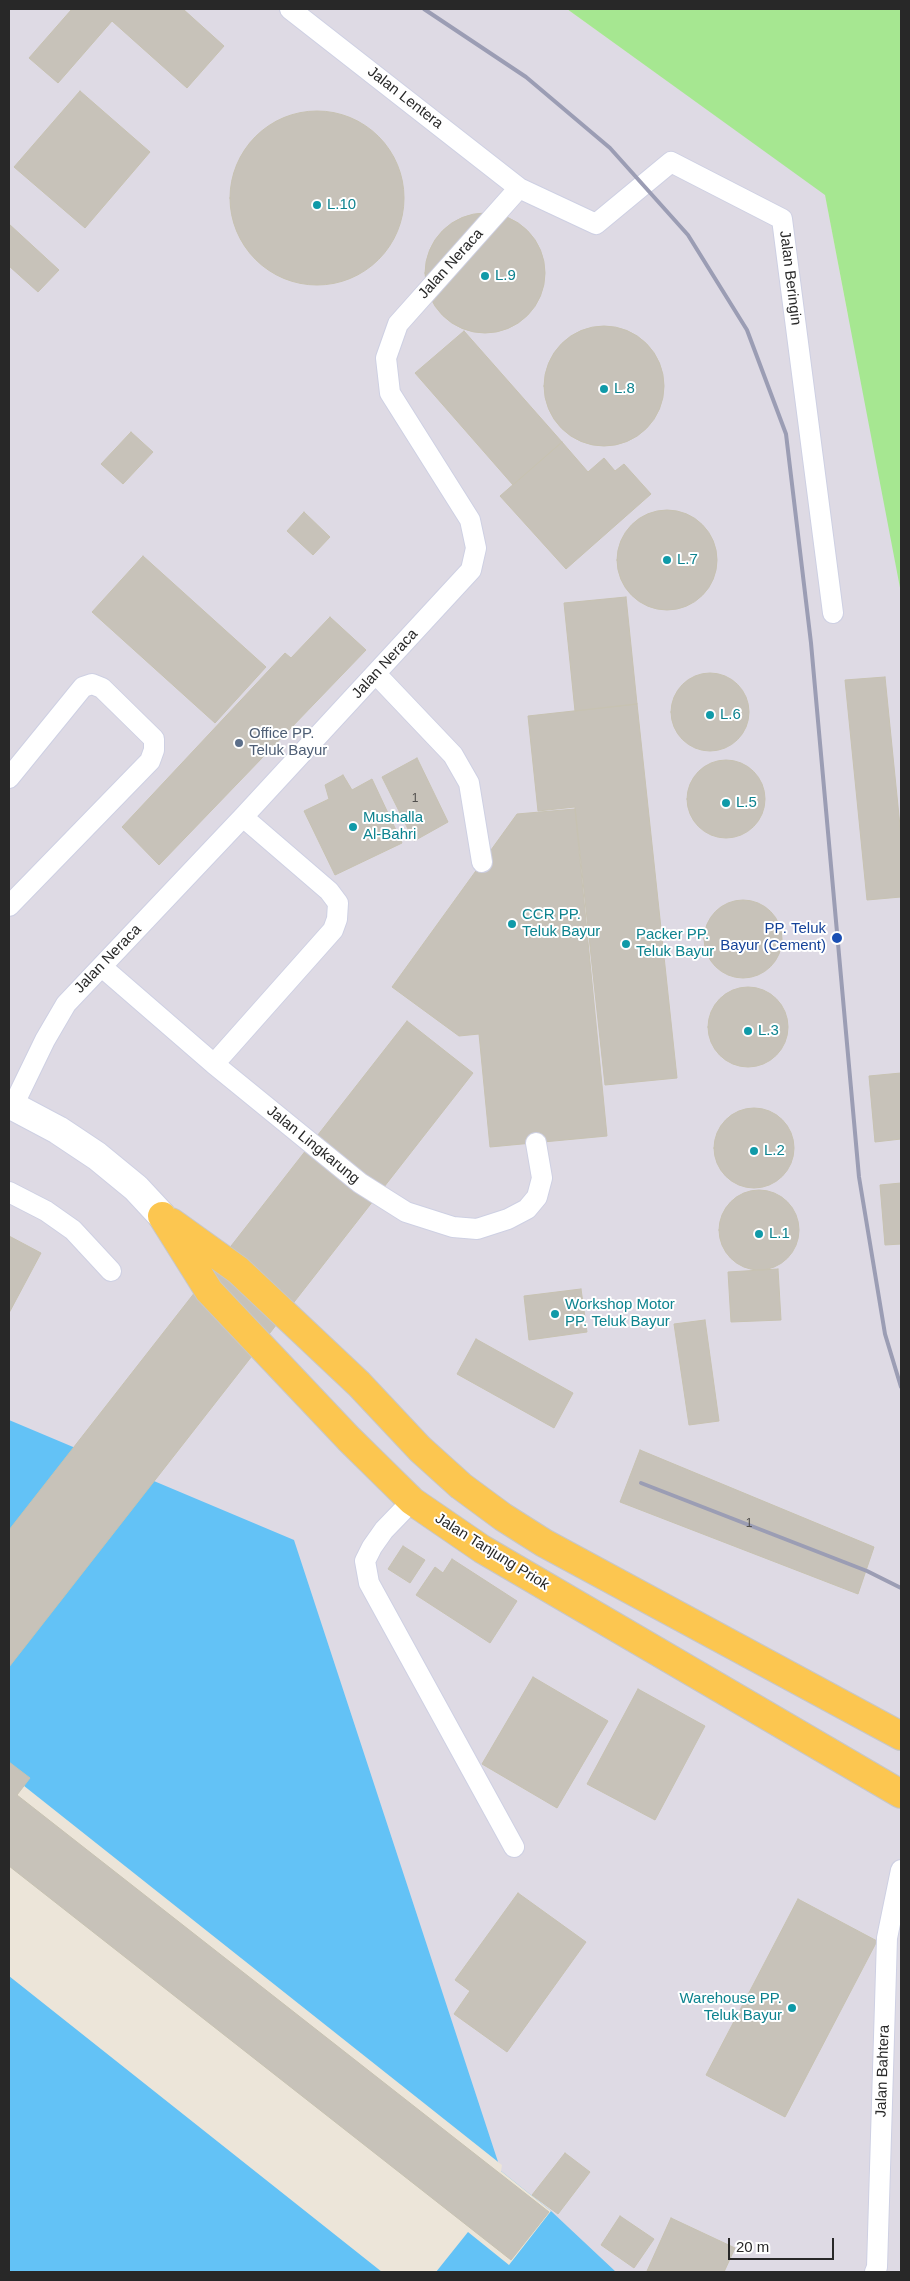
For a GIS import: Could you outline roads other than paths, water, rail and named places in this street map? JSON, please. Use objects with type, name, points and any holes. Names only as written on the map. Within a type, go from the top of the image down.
[{"type":"highway","name":"Jalan Tanjung Priok","points":[[162,1216],[208,1291],[349,1439],[412,1501],[482,1549],[901,1794]]},
{"type":"highway","name":"Jalan Tanjung Priok","points":[[162,1216],[238,1270],[359,1384],[420,1449],[461,1486],[503,1517],[544,1544],[901,1736]]},
{"type":"street","name":"Jalan Tanjung Priok","points":[[11,1105],[58,1130],[97,1156],[136,1188],[162,1216]]},
{"type":"lane","name":"Jalan Lentera","points":[[290,9],[519,188]]},
{"type":"lane","name":"Jalan Beringin","points":[[519,188],[596,224],[671,162],[782,219],[833,613]]},
{"type":"lane","name":"Jalan Neraca","points":[[11,1105],[66,1004],[243,817],[471,570],[476,548],[470,520],[390,393],[386,358],[398,324],[519,188]]},
{"type":"lane","points":[[376,674],[453,755],[469,783],[482,862]]},
{"type":"lane","points":[[9,778],[83,686],[92,684],[102,688],[154,739],[154,750],[150,761],[9,906]]},
{"type":"lane","points":[[214,1064],[333,930],[337,919],[338,903],[329,891],[243,817]]},
{"type":"lane","name":"Jalan Lingkarung","points":[[102,967],[214,1064],[360,1183],[406,1212],[453,1227],[476,1229],[508,1219],[527,1209],[537,1197],[542,1178],[536,1143]]},
{"type":"lane","points":[[9,1192],[46,1211],[72,1230],[112,1271]]},
{"type":"lane","points":[[412,1501],[384,1530],[372,1547],[365,1561],[369,1583],[514,1847]]},
{"type":"lane","name":"Jalan Bahtera","points":[[874,2272],[877,2267],[887,1938],[901,1870]]},
{"type":"water","points":[[9,1420],[294,1540],[501,2171],[551,2211],[616,2272],[9,2272]]},
{"type":"railway","points":[[424,9],[526,77],[610,148],[688,235],[747,330],[786,434],[811,643],[859,1177],[885,1334],[901,1387]]},
{"type":"railway","points":[[641,1483],[867,1571],[901,1588]]},
{"type":"place","name":"L.10","points":[[317,205]]},
{"type":"place","name":"L.9","points":[[485,276]]},
{"type":"place","name":"L.8","points":[[604,389]]},
{"type":"place","name":"L.7","points":[[667,560]]},
{"type":"place","name":"L.6","points":[[710,715]]},
{"type":"place","name":"Office PP. Teluk Bayur","points":[[239,743]]},
{"type":"place","name":"L.5","points":[[726,803]]},
{"type":"place","name":"Mushalla Al-Bahri","points":[[353,827]]},
{"type":"place","name":"CCR PP. Teluk Bayur","points":[[512,924]]},
{"type":"place","name":"PP. Teluk Bayur (Cement)","points":[[837,938]]},
{"type":"place","name":"Packer PP. Teluk Bayur","points":[[626,944]]},
{"type":"place","name":"L.3","points":[[748,1031]]},
{"type":"place","name":"L.2","points":[[754,1151]]},
{"type":"place","name":"L.1","points":[[759,1234]]},
{"type":"place","name":"Workshop Motor PP. Teluk Bayur","points":[[555,1314]]},
{"type":"place","name":"Warehouse PP. Teluk Bayur","points":[[792,2008]]}]
